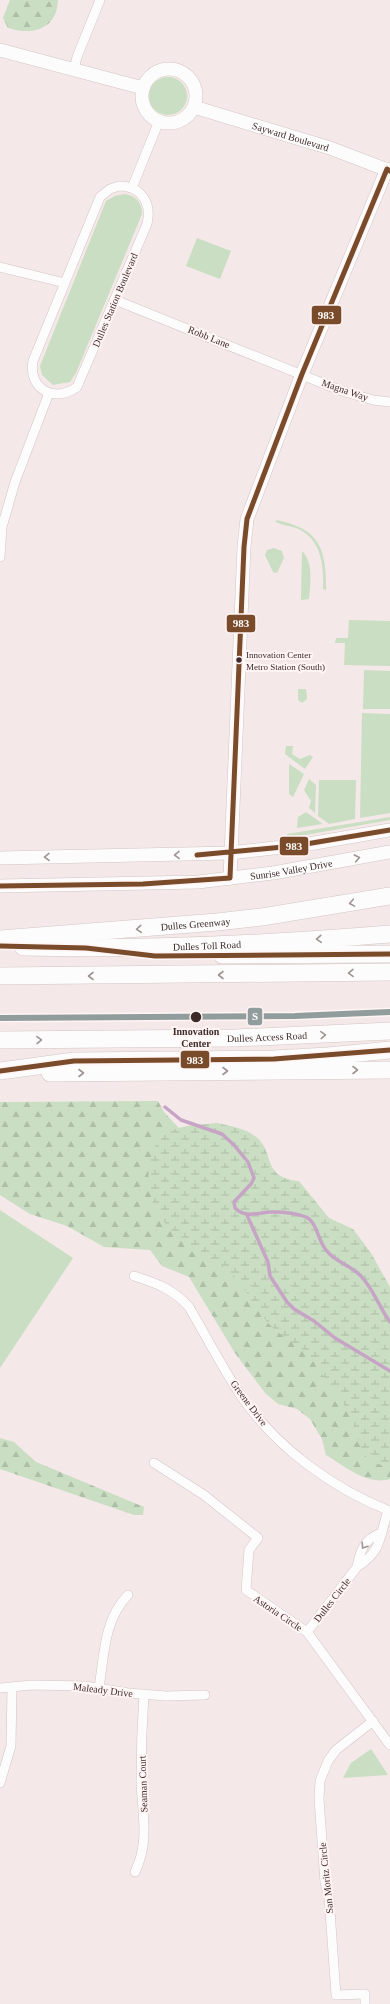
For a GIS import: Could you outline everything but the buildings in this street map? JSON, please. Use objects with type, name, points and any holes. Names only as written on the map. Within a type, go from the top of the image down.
[{"type":"highway","name":"Dulles Greenway","points":[[0,939],[232,921],[312,910],[390,896]]},
{"type":"highway","name":"Dulles Toll Road","points":[[0,946],[86,948],[243,943],[390,934]]},
{"type":"highway","points":[[86,948],[155,956],[390,954]]},
{"type":"highway","points":[[0,976],[390,972]]},
{"type":"highway","name":"Dulles Access Road","points":[[0,1040],[236,1038],[390,1031]]},
{"type":"highway","points":[[0,1072],[74,1060],[281,1059],[390,1050]]},
{"type":"highway","points":[[0,1072],[390,1070]]},
{"type":"street","points":[[74,69],[77,57],[100,0]]},
{"type":"street","points":[[0,50],[143,88]]},
{"type":"street","points":[[170,69],[178,71],[192,82],[196,90],[194,107],[190,114],[179,121],[167,123],[159,121],[149,114],[143,104],[143,88],[147,80],[157,72],[170,69]]},
{"type":"street","name":"Sayward Boulevard","points":[[194,107],[330,148],[389,170]]},
{"type":"street","points":[[0,557],[4,508],[48,393],[37,384],[33,376],[32,367],[100,197],[110,189],[119,186],[132,188],[159,121]]},
{"type":"street","points":[[230,878],[246,519],[302,374],[389,170]]},
{"type":"street","name":"Dulles Station Boulevard","points":[[48,393],[57,395],[70,392],[77,387],[115,300],[149,215],[145,197],[132,188]]},
{"type":"street","points":[[0,267],[65,283]]},
{"type":"street","name":"Robb Lane","points":[[115,300],[302,374]]},
{"type":"street","name":"Magna Way","points":[[302,374],[342,391],[374,400],[390,402]]},
{"type":"street","points":[[0,858],[230,853],[309,844],[390,830]]},
{"type":"street","name":"Sunrise Valley Drive","points":[[0,886],[198,882],[273,873],[390,852]]},
{"type":"street","name":"Greene Drive","points":[[134,1276],[166,1287],[179,1296],[189,1307],[241,1396],[276,1436],[298,1456],[330,1480],[389,1511]]},
{"type":"street","name":"Astoria Circle","points":[[154,1464],[204,1495],[258,1538],[249,1550],[246,1590],[306,1632],[390,1745]]},
{"type":"street","name":"Dulles Circle","points":[[306,1632],[357,1567],[360,1553],[366,1543],[371,1537],[381,1533],[389,1511]]},
{"type":"street","points":[[99,1688],[108,1628],[112,1615],[119,1603],[128,1595]]},
{"type":"street","name":"Maleady Drive","points":[[0,1688],[85,1686],[144,1694],[205,1695]]},
{"type":"street","points":[[0,1784],[11,1746],[12,1687]]},
{"type":"street","name":"Seaman Court","points":[[135,1872],[141,1860],[145,1836],[141,1782],[144,1694]]},
{"type":"street","name":"San Moritz Circle","points":[[365,2004],[365,1994],[336,1995],[329,1897],[325,1882],[319,1799],[320,1781],[328,1761],[336,1750],[373,1721]]},
{"type":"green space","points":[[10,0],[58,0],[57,10],[48,24],[42,28],[26,31],[17,30],[8,28],[3,18]]},
{"type":"green space","points":[[164,77],[172,77],[182,82],[186,89],[186,103],[182,110],[172,115],[164,115],[154,110],[152,107],[149,100],[149,92],[154,82],[157,80]]},
{"type":"green space","points":[[124,194],[137,200],[141,206],[142,214],[76,373],[70,382],[53,385],[42,375],[40,366],[106,201],[115,196]]},
{"type":"green space","points":[[197,238],[231,251],[220,279],[186,266]]},
{"type":"green space","points":[[276,520],[302,529],[311,535],[318,543],[322,552],[324,563],[326,590],[323,589],[323,572],[320,554],[311,539],[305,533],[296,528],[278,523]]},
{"type":"green space","points":[[274,548],[282,551],[284,558],[277,573],[273,572],[265,555],[267,550]]},
{"type":"green space","points":[[302,551],[306,556],[310,567],[310,581],[309,599],[301,600]]},
{"type":"green space","points":[[349,620],[390,621],[390,666],[344,665],[345,643],[335,643],[336,638],[348,638]]},
{"type":"green space","points":[[364,670],[390,671],[390,709],[363,709]]},
{"type":"green space","points":[[298,689],[306,689],[307,699],[302,703],[298,700]]},
{"type":"green space","points":[[362,713],[390,714],[390,813],[360,818]]},
{"type":"green space","points":[[286,746],[293,746],[292,754],[300,759],[310,755],[313,757],[305,769],[285,754]]},
{"type":"green space","points":[[289,764],[304,774],[293,797],[289,794]]},
{"type":"green space","points":[[309,779],[316,785],[315,813],[309,808],[311,801],[304,790]]},
{"type":"green space","points":[[319,780],[356,780],[355,819],[329,824],[318,816]]},
{"type":"green space","points":[[306,812],[323,824],[297,828],[298,817]]},
{"type":"green space","points":[[390,817],[390,820],[288,838],[287,834]]},
{"type":"green space","points":[[158,1101],[164,1112],[191,1141],[390,1377],[390,1479],[373,1480],[356,1474],[326,1455],[322,1439],[310,1419],[297,1409],[278,1404],[265,1393],[235,1353],[189,1277],[162,1266],[150,1250],[104,1247],[67,1226],[30,1214],[0,1195],[0,1102]]},
{"type":"green space","points":[[217,1123],[242,1129],[255,1136],[261,1142],[274,1170],[279,1175],[287,1179],[299,1181],[329,1218],[353,1229],[371,1253],[390,1287],[390,1466],[378,1464],[370,1460],[364,1454],[348,1411],[310,1357],[302,1349],[278,1333],[268,1323],[234,1276],[222,1266],[194,1251],[188,1246],[165,1223],[155,1208],[150,1195],[148,1176],[151,1158],[158,1141],[169,1131],[183,1127]]},
{"type":"green space","points":[[0,1210],[73,1258],[0,1368]]},
{"type":"green space","points":[[0,1438],[14,1442],[36,1462],[144,1507],[143,1515],[134,1515],[0,1469]]},
{"type":"green space","points":[[371,1749],[388,1775],[343,1778],[351,1763]]},
{"type":"waterway","points":[[165,1107],[181,1120],[222,1134],[234,1145],[248,1162],[254,1178],[251,1184],[234,1202],[235,1208],[248,1214],[272,1212],[285,1213],[310,1219],[326,1250],[334,1258],[356,1272],[365,1280],[390,1322]]},
{"type":"waterway","points":[[247,1215],[268,1262],[270,1276],[287,1302],[294,1309],[314,1321],[335,1338],[390,1371]]},
{"type":"transit line","name":"983","points":[[0,886],[143,884],[230,878],[244,547],[247,519],[302,374],[387,169],[390,171]]},
{"type":"transit line","name":"983","points":[[197,855],[294,846],[390,830]]},
{"type":"transit line","name":"983","points":[[0,946],[86,948],[155,956],[390,954]]},
{"type":"transit line","name":"S","points":[[0,1018],[295,1016],[390,1012]]},
{"type":"transit line","name":"983","points":[[0,1071],[74,1061],[274,1059],[390,1050]]},
{"type":"place","name":"Innovation Center Metro Station (South)","points":[[239,660]]},
{"type":"place","name":"Innovation Center","points":[[196,1017]]}]
